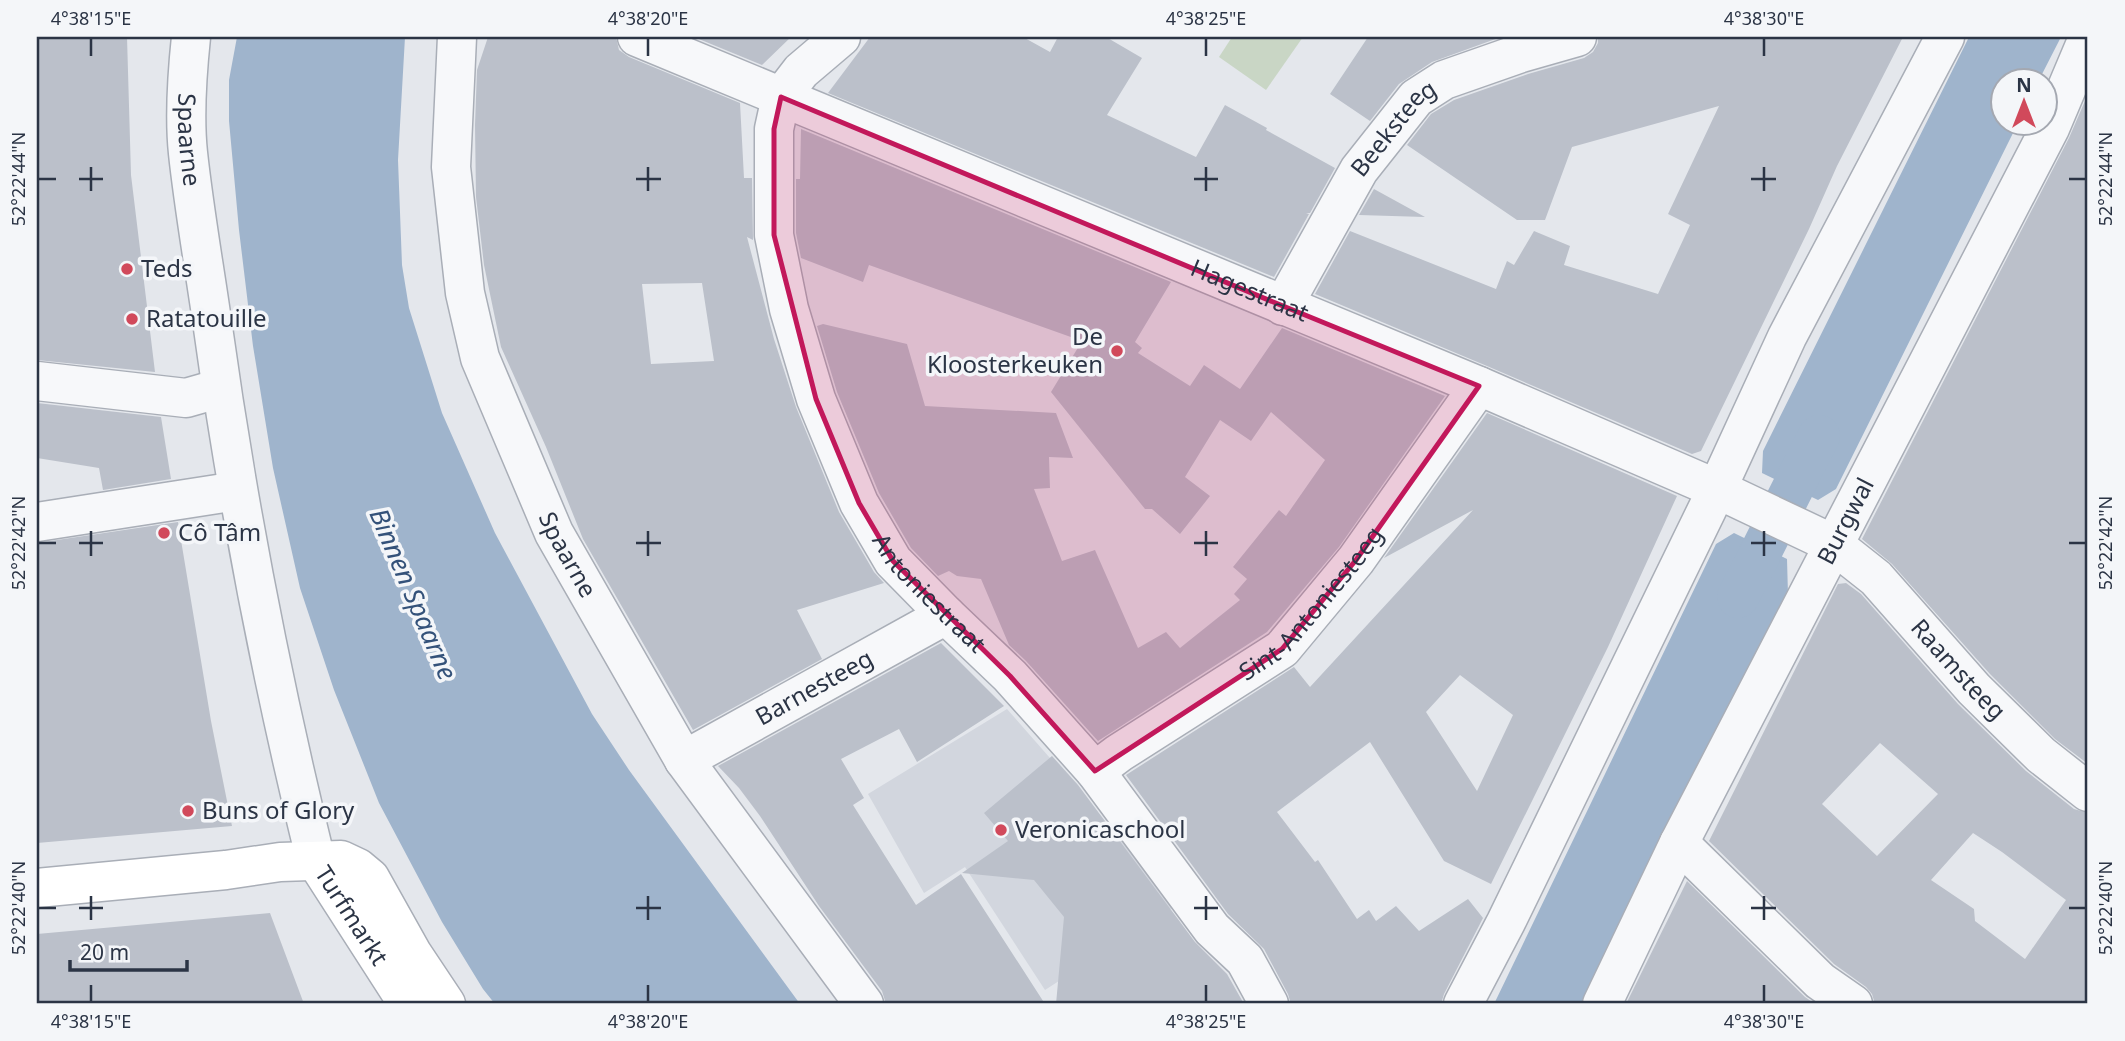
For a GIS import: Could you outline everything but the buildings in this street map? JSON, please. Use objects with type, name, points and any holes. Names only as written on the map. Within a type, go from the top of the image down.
[{"type":"street","name":"Spaarne","points":[[191,37],[187,79],[188,151],[221,387],[237,491],[288,749],[316,860]]},
{"type":"street","name":"Spaarne","points":[[457,37],[451,167],[465,293],[480,358],[555,533],[684,760],[864,1004]]},
{"type":"street","name":"Hagestraat","points":[[637,37],[1479,386],[1776,516]]},
{"type":"street","points":[[781,97],[801,71],[841,37]]},
{"type":"street","name":"Beeksteeg","points":[[1283,306],[1359,170],[1416,98],[1444,80],[1577,37]]},
{"type":"street","points":[[1463,1004],[1506,922],[1717,489],[1787,337],[1945,37]]},
{"type":"street","name":"Burgwal","points":[[1602,1004],[1679,844],[2050,128],[2088,38]]},
{"type":"street","name":"Antoniestraat","points":[[781,97],[774,129],[774,235],[789,309],[816,399],[859,503],[893,561],[1010,676],[1095,771],[1212,929],[1245,960],[1269,1004]]},
{"type":"street","points":[[37,381],[186,398],[221,387]]},
{"type":"street","name":"Sint-Antoniesteeg","points":[[1095,771],[1282,649],[1356,560],[1479,386]]},
{"type":"street","points":[[37,522],[237,491]]},
{"type":"street","name":"Raamsteeg","points":[[1776,516],[1833,544],[1877,578],[1975,689],[2041,755],[2088,792]]},
{"type":"street","name":"Barnesteeg","points":[[684,760],[946,615]]},
{"type":"street","points":[[1679,844],[1820,981],[1853,1004]]},
{"type":"street","points":[[37,888],[316,860]]},
{"type":"street","name":"Turfmarkt","points":[[316,860],[408,1004]]},
{"type":"street","name":"Turfmarkt","points":[[316,860],[341,860],[358,868],[370,878],[412,953],[446,1004]]},
{"type":"highlighted area","points":[[781,97],[1283,306],[1479,386],[1356,560],[1282,649],[1095,771],[1010,676],[893,561],[859,503],[816,399],[774,235],[774,129]]},
{"type":"shaded area","name":"Veronicaschool","points":[[1007,709],[1178,904],[1045,990],[965,867],[924,893],[868,794]]},
{"type":"green space","points":[[1232,37],[1303,37],[1266,90],[1219,57]]},
{"type":"water","name":"Binnen Spaarne","points":[[237,37],[405,37],[398,160],[402,265],[409,308],[442,413],[495,533],[592,714],[629,770],[800,1004],[495,1004],[442,922],[379,803],[334,690],[300,588],[273,468],[253,346],[239,230],[229,121],[229,80]]},
{"type":"water","points":[[1969,37],[2061,37],[2046,66],[1988,66],[1988,136],[2012,136],[1836,489],[1818,500],[1762,473],[1763,451]]},
{"type":"water","points":[[1734,533],[1787,559],[1788,595],[1583,1004],[1494,1004],[1716,544]]},
{"type":"waterway","points":[[1738,597],[1819,436]]},
{"type":"place","name":"Teds","points":[[127,269]]},
{"type":"place","name":"Ratatouille","points":[[132,319]]},
{"type":"place","name":"De Kloosterkeuken","points":[[1117,351]]},
{"type":"place","name":"Cô Tâm","points":[[164,533]]},
{"type":"place","name":"Buns of Glory","points":[[188,811]]},
{"type":"place","name":"Veronicaschool","points":[[1001,830]]}]
